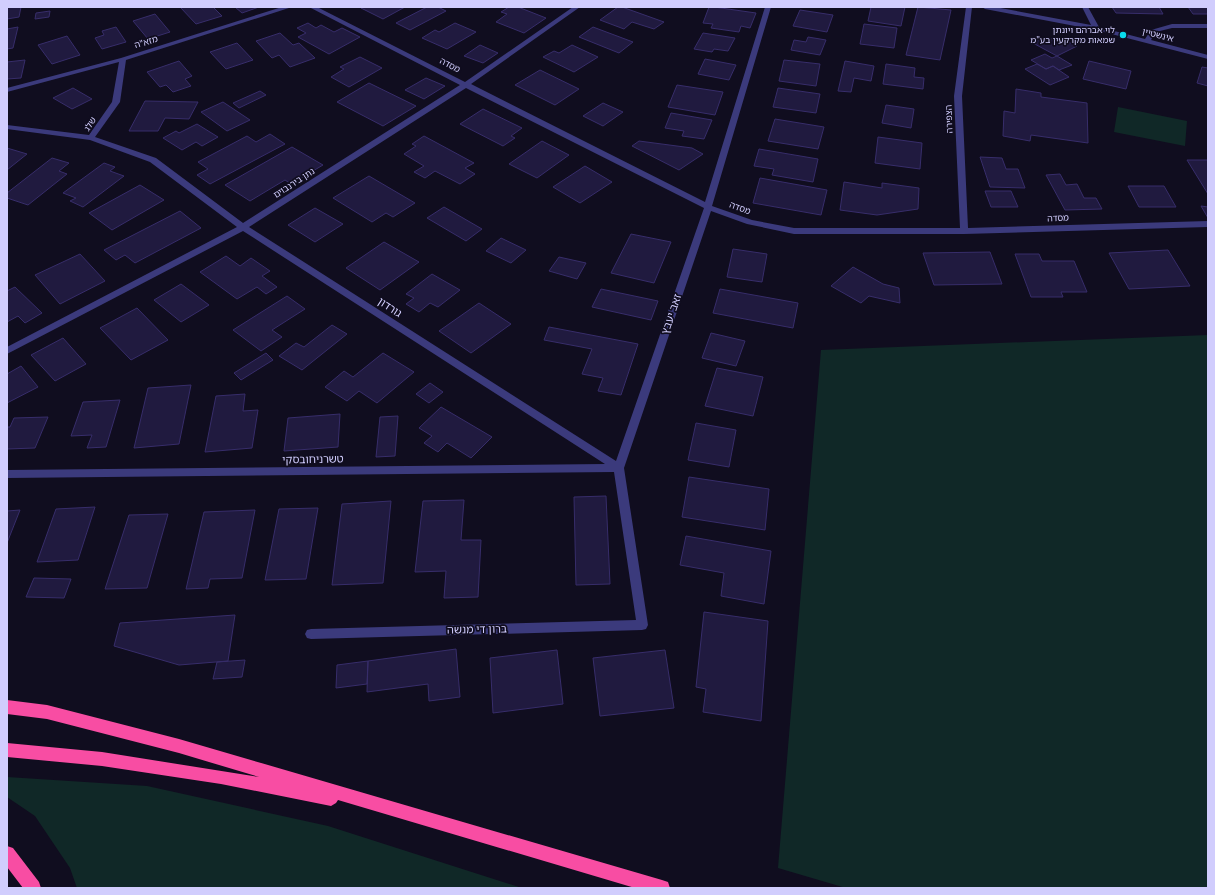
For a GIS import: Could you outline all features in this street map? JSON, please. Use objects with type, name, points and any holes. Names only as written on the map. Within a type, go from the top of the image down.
[{"type":"highway","points":[[7,707],[47,712],[179,746],[662,888]]},
{"type":"highway","points":[[7,750],[102,759],[221,777],[401,812]]},
{"type":"highway","points":[[7,854],[33,888]]},
{"type":"street","name":"מזא\"ה","points":[[7,90],[123,59],[289,7]]},
{"type":"street","name":"מסדה","points":[[312,7],[708,207],[750,222],[794,230],[964,231],[1208,224]]},
{"type":"street","name":"נתן בירנבוים","points":[[7,351],[243,227],[465,84],[577,7]]},
{"type":"street","name":"זאב יעבץ","points":[[642,625],[619,468],[708,207],[768,7]]},
{"type":"street","name":"הצפירה","points":[[964,231],[958,96],[969,7]]},
{"type":"street","name":"אינשטיין","points":[[985,7],[1096,28],[1208,57]]},
{"type":"street","points":[[1085,7],[1096,28]]},
{"type":"street","points":[[1148,42],[1153,31],[1172,26],[1208,26]]},
{"type":"street","name":"שלג","points":[[123,59],[116,102],[91,138],[153,160]]},
{"type":"street","points":[[7,127],[91,138]]},
{"type":"street","name":"גורדון","points":[[153,160],[243,227],[619,468]]},
{"type":"street","name":"טשרניחובסקי","points":[[7,474],[619,468]]},
{"type":"street","name":"ברון די מנשה","points":[[311,634],[642,625]]},
{"type":"green space","points":[[1118,107],[1187,121],[1185,146],[1114,132]]},
{"type":"green space","points":[[1208,335],[1208,888],[846,888],[778,868],[821,350]]},
{"type":"green space","points":[[7,777],[147,786],[328,826],[522,888],[77,888],[70,868],[35,816],[7,797]]},
{"type":"building","points":[[7,7],[21,7],[19,17],[7,19]]},
{"type":"building","points":[[180,7],[213,7],[222,16],[196,24]]},
{"type":"building","points":[[235,7],[259,7],[242,13]]},
{"type":"building","points":[[405,7],[383,19],[361,8]]},
{"type":"building","points":[[427,7],[438,7],[446,11],[410,30],[396,23]]},
{"type":"building","points":[[509,7],[518,7],[546,18],[524,33],[496,22],[507,14],[501,12]]},
{"type":"building","points":[[618,7],[622,7],[664,22],[654,29],[632,22],[624,29],[600,20]]},
{"type":"building","points":[[709,7],[756,13],[750,28],[741,26],[739,32],[711,28],[713,24],[703,23]]},
{"type":"building","points":[[871,7],[905,7],[901,26],[868,21]]},
{"type":"building","points":[[918,7],[951,10],[940,60],[906,55]]},
{"type":"building","points":[[1112,7],[1159,7],[1163,14],[1116,13]]},
{"type":"building","points":[[1188,7],[1208,7],[1208,14],[1193,14]]},
{"type":"building","points":[[800,10],[833,15],[827,32],[793,26]]},
{"type":"building","points":[[50,11],[49,17],[35,19],[36,13]]},
{"type":"building","points":[[155,14],[170,32],[148,39],[133,21]]},
{"type":"building","points":[[308,23],[316,28],[321,25],[334,32],[342,28],[360,37],[329,54],[298,37],[306,33],[297,28]]},
{"type":"building","points":[[455,23],[476,32],[447,49],[422,38],[435,30],[439,32]]},
{"type":"building","points":[[864,24],[897,28],[894,48],[860,44]]},
{"type":"building","points":[[18,27],[13,48],[7,49],[7,29]]},
{"type":"building","points":[[116,27],[126,42],[102,49],[95,38],[104,35],[102,31]]},
{"type":"building","points":[[593,27],[633,42],[619,53],[579,37]]},
{"type":"building","points":[[280,33],[293,45],[299,43],[315,58],[290,67],[279,55],[272,58],[256,41]]},
{"type":"building","points":[[703,33],[735,38],[728,51],[714,49],[712,52],[694,49]]},
{"type":"building","points":[[67,36],[80,55],[52,64],[38,45]]},
{"type":"building","points":[[808,37],[826,40],[820,55],[791,50],[794,40],[806,42]]},
{"type":"building","points":[[1040,37],[1046,41],[1053,38],[1062,43],[1066,41],[1077,46],[1057,56],[1031,42]]},
{"type":"building","points":[[237,43],[253,60],[226,69],[210,52]]},
{"type":"building","points":[[480,45],[498,53],[483,63],[464,56]]},
{"type":"building","points":[[572,45],[598,57],[574,72],[543,57],[554,51],[559,53]]},
{"type":"building","points":[[1045,54],[1052,58],[1057,56],[1072,65],[1059,70],[1053,66],[1046,69],[1031,60]]},
{"type":"building","points":[[360,57],[382,68],[349,87],[331,77],[344,69],[340,67]]},
{"type":"building","points":[[705,59],[736,65],[729,80],[698,74]]},
{"type":"building","points":[[25,60],[21,78],[7,79],[7,62]]},
{"type":"building","points":[[784,60],[820,64],[816,86],[779,81]]},
{"type":"building","points":[[179,61],[192,76],[185,79],[191,86],[173,92],[166,85],[160,87],[147,72]]},
{"type":"building","points":[[845,61],[874,66],[871,81],[854,78],[851,92],[838,91]]},
{"type":"building","points":[[1089,61],[1131,71],[1126,89],[1083,79]]},
{"type":"building","points":[[886,64],[915,68],[914,77],[924,78],[923,89],[883,84]]},
{"type":"building","points":[[1037,64],[1046,69],[1053,66],[1069,77],[1050,85],[1025,69]]},
{"type":"building","points":[[1202,67],[1208,68],[1208,86],[1197,83]]},
{"type":"building","points":[[540,70],[579,89],[555,105],[515,85]]},
{"type":"building","points":[[426,78],[445,86],[424,99],[405,90]]},
{"type":"building","points":[[369,83],[416,106],[383,126],[337,102]]},
{"type":"building","points":[[677,85],[723,92],[715,115],[668,107]]},
{"type":"building","points":[[73,88],[92,99],[72,109],[53,98]]},
{"type":"building","points":[[778,88],[820,94],[816,113],[773,107]]},
{"type":"building","points":[[1016,89],[1041,93],[1041,97],[1087,103],[1088,143],[1031,135],[1030,141],[1003,136],[1004,111],[1015,113]]},
{"type":"building","points":[[260,91],[266,95],[239,108],[233,103]]},
{"type":"building","points":[[145,101],[198,102],[189,119],[165,118],[158,131],[129,131]]},
{"type":"building","points":[[223,102],[250,120],[227,131],[201,112]]},
{"type":"building","points":[[603,103],[623,112],[603,126],[583,116]]},
{"type":"building","points":[[886,105],[914,109],[911,128],[882,123]]},
{"type":"building","points":[[483,109],[522,128],[511,136],[515,138],[503,146],[460,124]]},
{"type":"building","points":[[671,113],[712,120],[704,139],[682,136],[684,131],[665,128]]},
{"type":"building","points":[[775,119],[824,127],[818,149],[768,141]]},
{"type":"building","points":[[197,124],[218,137],[202,146],[196,142],[182,150],[163,138],[176,131],[179,133]]},
{"type":"building","points":[[270,134],[285,144],[210,184],[197,175],[208,169],[198,162],[247,136],[256,142]]},
{"type":"building","points":[[424,136],[474,163],[465,168],[475,174],[460,184],[435,171],[425,178],[414,172],[424,166],[404,154],[416,146],[412,144]]},
{"type":"building","points":[[878,137],[922,143],[920,169],[875,163]]},
{"type":"building","points":[[542,141],[569,155],[537,178],[509,164]]},
{"type":"building","points":[[639,141],[692,148],[703,154],[679,170],[632,146]]},
{"type":"building","points":[[292,147],[323,165],[291,184],[285,180],[250,201],[225,185]]},
{"type":"building","points":[[7,148],[27,154],[7,170]]},
{"type":"building","points":[[759,149],[818,159],[813,182],[772,175],[774,169],[754,166]]},
{"type":"building","points":[[980,157],[1002,158],[1006,169],[1018,169],[1025,188],[990,187]]},
{"type":"building","points":[[52,158],[69,163],[59,171],[67,174],[28,205],[7,198],[7,193]]},
{"type":"building","points":[[1187,160],[1208,160],[1208,194]]},
{"type":"building","points":[[104,163],[115,167],[110,171],[124,176],[83,207],[70,201],[76,198],[63,193]]},
{"type":"building","points":[[585,166],[612,182],[580,203],[553,187]]},
{"type":"building","points":[[1060,174],[1066,185],[1077,184],[1084,198],[1096,198],[1102,209],[1065,210],[1046,175]]},
{"type":"building","points":[[369,176],[415,203],[393,217],[386,213],[372,222],[333,198]]},
{"type":"building","points":[[760,178],[827,190],[821,215],[753,203]]},
{"type":"building","points":[[844,182],[882,188],[882,183],[919,188],[918,209],[877,215],[840,210]]},
{"type":"building","points":[[140,185],[164,200],[112,230],[89,213]]},
{"type":"building","points":[[1128,186],[1164,186],[1176,207],[1139,207]]},
{"type":"building","points":[[985,191],[1011,191],[1018,207],[991,207]]},
{"type":"building","points":[[1201,206],[1208,207],[1208,218]]},
{"type":"building","points":[[444,207],[482,229],[466,241],[427,218]]},
{"type":"building","points":[[315,208],[343,224],[315,242],[288,225]]},
{"type":"building","points":[[180,211],[201,228],[135,263],[125,255],[116,260],[104,250]]},
{"type":"building","points":[[631,234],[671,242],[654,283],[611,273]]},
{"type":"building","points":[[501,238],[526,250],[511,263],[486,251]]},
{"type":"building","points":[[384,242],[419,262],[380,290],[346,268]]},
{"type":"building","points":[[733,249],[767,254],[762,282],[727,277]]},
{"type":"building","points":[[1168,250],[1190,286],[1129,289],[1109,253]]},
{"type":"building","points":[[990,252],[1002,284],[934,285],[923,253]]},
{"type":"building","points":[[80,254],[105,281],[60,304],[35,275]]},
{"type":"building","points":[[1015,254],[1039,254],[1042,261],[1074,261],[1087,292],[1061,292],[1063,297],[1031,297]]},
{"type":"building","points":[[226,256],[240,266],[251,258],[270,271],[262,276],[277,287],[266,294],[257,287],[237,299],[200,272]]},
{"type":"building","points":[[559,257],[586,263],[577,279],[549,271]]},
{"type":"building","points":[[853,267],[883,284],[899,288],[900,303],[869,296],[861,303],[831,286]]},
{"type":"building","points":[[432,274],[460,290],[438,307],[430,303],[419,312],[406,304],[414,298],[406,294]]},
{"type":"building","points":[[181,284],[209,305],[181,322],[154,300]]},
{"type":"building","points":[[15,287],[42,313],[25,323],[18,316],[7,322],[7,291]]},
{"type":"building","points":[[601,289],[658,301],[651,320],[592,307]]},
{"type":"building","points":[[720,289],[798,303],[793,328],[713,313]]},
{"type":"building","points":[[287,296],[305,309],[272,330],[282,337],[261,351],[233,330]]},
{"type":"building","points":[[479,303],[511,324],[471,353],[439,331]]},
{"type":"building","points":[[137,308],[168,340],[131,360],[100,328]]},
{"type":"building","points":[[332,325],[347,334],[302,370],[279,356],[296,343],[304,347]]},
{"type":"building","points":[[549,327],[638,344],[621,395],[598,391],[603,378],[582,374],[592,349],[544,340]]},
{"type":"building","points":[[711,333],[745,341],[736,366],[702,358]]},
{"type":"building","points":[[63,338],[86,364],[55,381],[31,355]]},
{"type":"building","points":[[266,353],[273,360],[241,380],[234,373]]},
{"type":"building","points":[[383,353],[414,372],[377,403],[359,391],[347,401],[325,387],[344,371],[353,377]]},
{"type":"building","points":[[21,366],[38,387],[7,403],[7,374]]},
{"type":"building","points":[[717,368],[763,377],[753,416],[705,406]]},
{"type":"building","points":[[430,383],[443,392],[429,403],[416,394]]},
{"type":"building","points":[[191,385],[179,444],[134,448],[148,388]]},
{"type":"building","points":[[245,394],[243,411],[258,410],[252,448],[205,452],[216,396]]},
{"type":"building","points":[[120,400],[106,447],[87,448],[92,435],[71,436],[83,402]]},
{"type":"building","points":[[441,407],[492,437],[471,458],[447,443],[438,452],[424,443],[432,436],[419,428]]},
{"type":"building","points":[[340,414],[338,447],[284,451],[288,418]]},
{"type":"building","points":[[398,416],[395,456],[376,457],[380,417]]},
{"type":"building","points":[[48,417],[35,448],[7,449],[7,427],[10,427],[14,418]]},
{"type":"building","points":[[696,423],[736,430],[729,467],[688,460]]},
{"type":"building","points":[[689,477],[769,489],[765,530],[682,517]]},
{"type":"building","points":[[606,496],[610,584],[576,585],[574,497]]},
{"type":"building","points":[[464,500],[461,540],[481,540],[478,597],[444,598],[446,571],[415,572],[423,501]]},
{"type":"building","points":[[391,501],[383,583],[332,585],[342,504]]},
{"type":"building","points":[[95,507],[78,560],[37,562],[56,509]]},
{"type":"building","points":[[318,508],[306,579],[265,580],[279,509]]},
{"type":"building","points":[[20,510],[7,543],[7,511]]},
{"type":"building","points":[[255,510],[242,578],[210,579],[208,588],[186,589],[204,512]]},
{"type":"building","points":[[168,514],[147,588],[105,589],[129,515]]},
{"type":"building","points":[[686,536],[771,551],[764,604],[721,596],[724,573],[680,565]]},
{"type":"building","points":[[34,578],[71,579],[64,598],[26,597]]},
{"type":"building","points":[[704,612],[768,621],[761,721],[703,712],[706,689],[696,687]]},
{"type":"building","points":[[235,615],[228,661],[179,665],[114,646],[120,623]]},
{"type":"building","points":[[456,649],[460,697],[429,701],[428,684],[367,692],[368,661]]},
{"type":"building","points":[[557,650],[563,704],[493,713],[490,658]]},
{"type":"building","points":[[665,650],[674,708],[600,716],[593,658]]},
{"type":"building","points":[[245,660],[242,677],[213,679],[217,662]]},
{"type":"building","points":[[368,661],[367,684],[336,688],[337,665]]},
{"type":"place","name":"לוי אברהם ויונתן שמאות מקרקעין בע\"מ","points":[[1123,35]]}]
